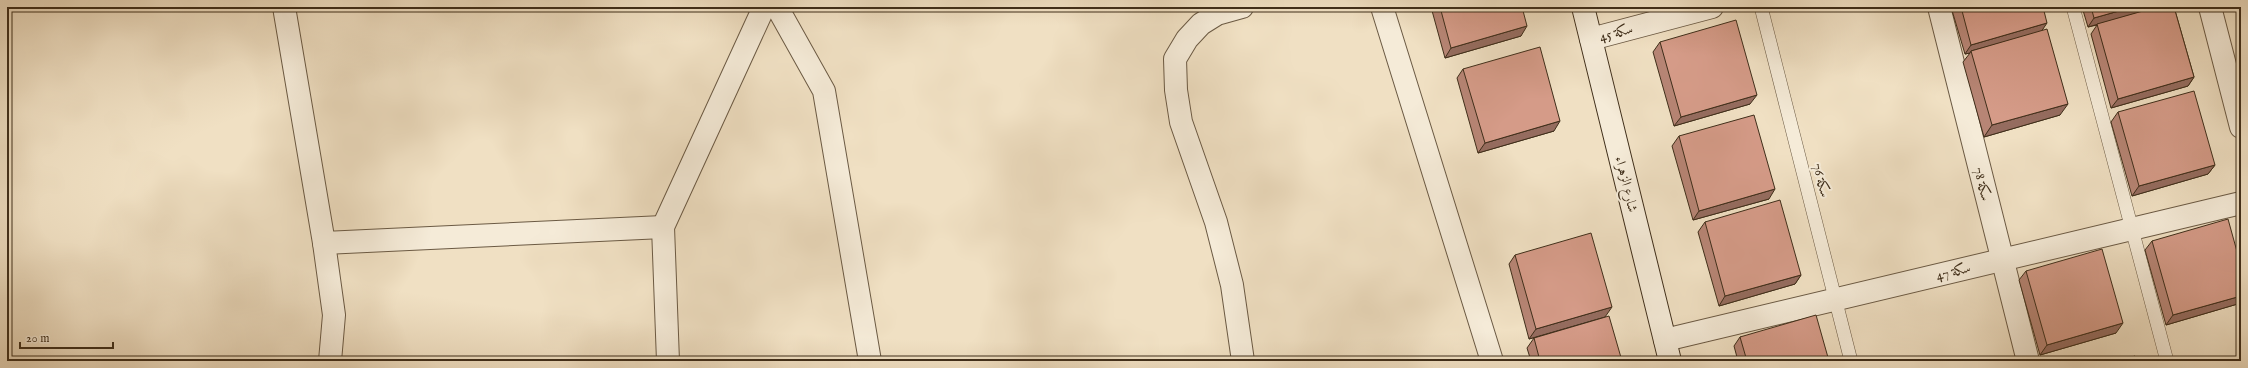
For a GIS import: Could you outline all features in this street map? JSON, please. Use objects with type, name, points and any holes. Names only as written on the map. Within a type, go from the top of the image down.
[{"type":"street","points":[[284,7],[324,243],[334,315],[330,361]]},
{"type":"street","points":[[668,361],[663,227],[764,7]]},
{"type":"street","points":[[777,7],[824,91],[870,361]]},
{"type":"street","points":[[1242,7],[1217,14],[1201,24],[1187,39],[1175,59],[1176,90],[1181,122],[1216,222],[1232,285],[1243,361]]},
{"type":"street","points":[[1382,7],[1492,361]]},
{"type":"street","name":"شارع الزهراء","points":[[1583,7],[1668,351]]},
{"type":"street","name":"سكة 45","points":[[1590,39],[1712,7]]},
{"type":"street","name":"سكة 78","points":[[1939,7],[2028,361]]},
{"type":"street","points":[[2210,7],[2241,126]]},
{"type":"street","name":"سكة 47","points":[[1668,351],[1836,300],[2241,202]]},
{"type":"street","points":[[324,243],[663,227]]},
{"type":"lane","name":"سكة 76","points":[[1761,7],[1851,361]]},
{"type":"lane","points":[[2073,7],[2167,361]]},
{"type":"building","points":[[1440,7],[1522,7],[1527,26],[1451,48]]},
{"type":"building","points":[[1961,7],[2043,7],[2047,23],[1971,45]]},
{"type":"building","points":[[2091,7],[2133,7],[2094,18]]},
{"type":"building","points":[[2157,7],[2174,7],[2194,77],[2118,99],[2097,24]]},
{"type":"building","points":[[1736,20],[1757,95],[1681,117],[1660,42]]},
{"type":"building","points":[[2047,29],[2068,104],[1992,125],[1971,51]]},
{"type":"building","points":[[1540,47],[1560,121],[1485,143],[1463,69]]},
{"type":"building","points":[[2194,91],[2215,165],[2139,186],[2118,112]]},
{"type":"building","points":[[1754,115],[1775,189],[1699,211],[1679,136]]},
{"type":"building","points":[[1780,200],[1801,275],[1725,296],[1705,222]]},
{"type":"building","points":[[2228,219],[2241,266],[2241,296],[2173,315],[2152,241]]},
{"type":"building","points":[[1591,233],[1612,307],[1536,329],[1515,255]]},
{"type":"building","points":[[2102,249],[2123,323],[2047,345],[2026,271]]},
{"type":"building","points":[[1816,315],[1829,361],[1747,361],[1740,337]]},
{"type":"building","points":[[1609,316],[1622,361],[1540,361],[1534,338]]},
{"type":"building","points":[[2135,356],[2137,361],[2118,361]]}]
